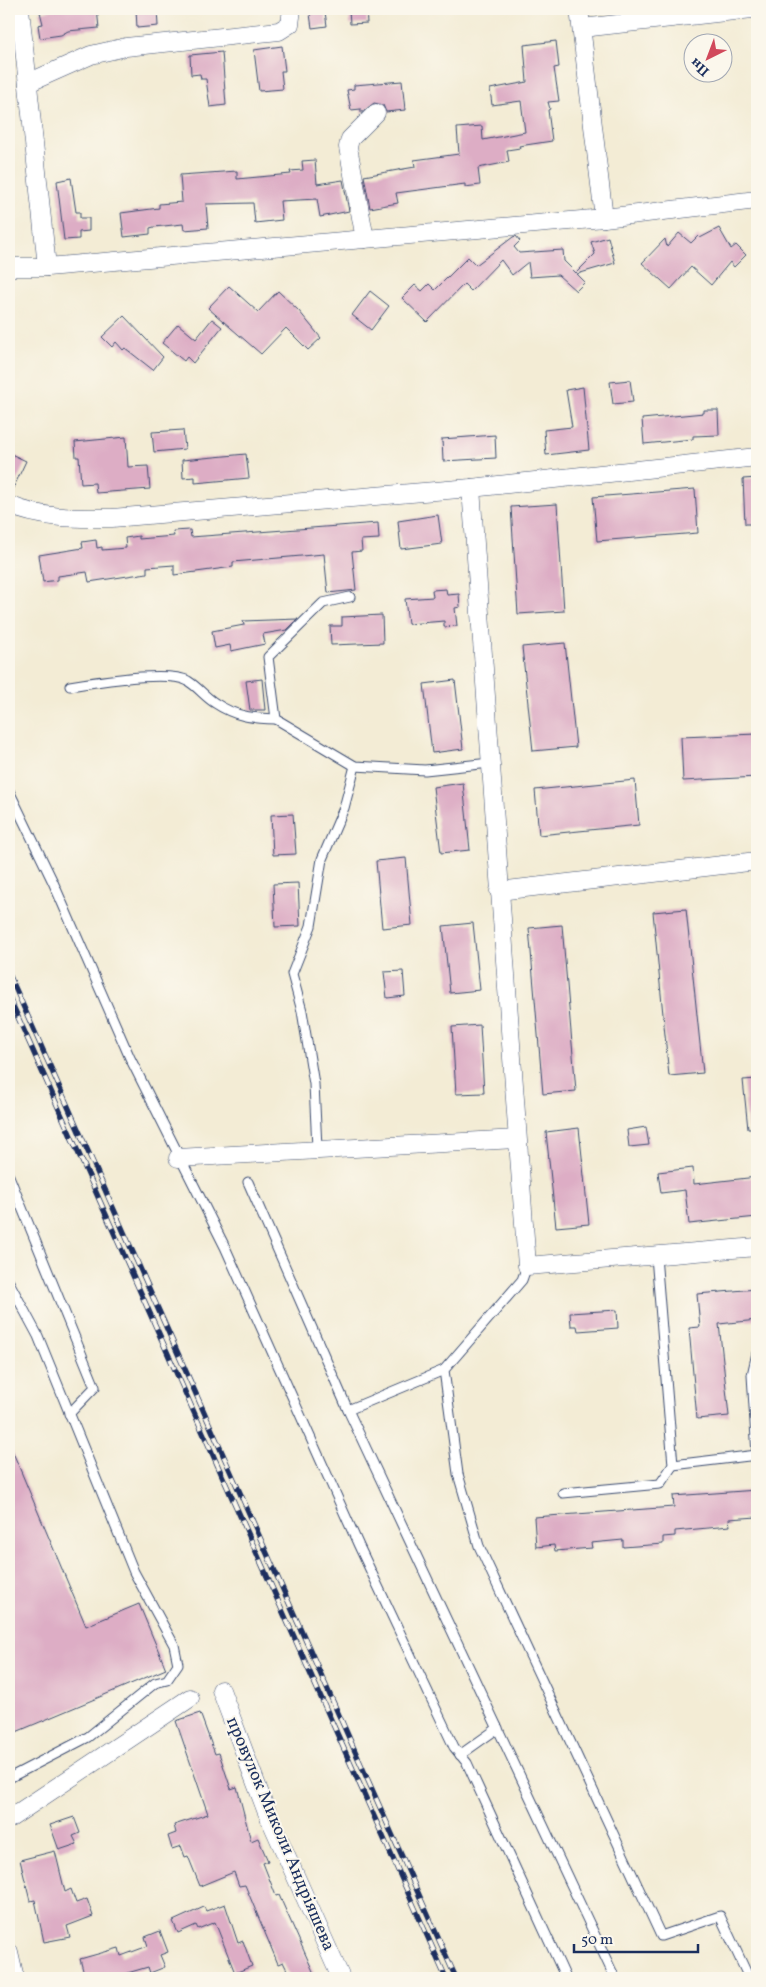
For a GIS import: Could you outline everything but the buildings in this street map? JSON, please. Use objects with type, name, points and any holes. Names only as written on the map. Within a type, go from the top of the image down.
[{"type":"street","points":[[20,9],[47,267]]},
{"type":"street","points":[[28,83],[91,55],[126,47],[279,31],[290,24],[292,9]]},
{"type":"street","points":[[579,9],[604,218]]},
{"type":"street","points":[[582,28],[752,9]]},
{"type":"street","points":[[365,239],[348,147],[350,139],[376,113]]},
{"type":"street","points":[[9,267],[47,267],[604,218],[757,200]]},
{"type":"street","points":[[9,504],[26,512],[68,518],[112,518],[471,488],[757,456]]},
{"type":"street","points":[[471,488],[527,1266],[757,1247]]},
{"type":"street","points":[[499,891],[757,860]]},
{"type":"street","points":[[178,1158],[231,1156],[317,1148],[517,1139]]},
{"type":"street","name":"провулок Миколи Андріяшева","points":[[221,1690],[266,1810],[340,1978]]},
{"type":"street","points":[[9,1819],[190,1698]]},
{"type":"street","points":[[9,1952],[15,1978]]},
{"type":"lane","points":[[276,719],[268,657],[323,603],[350,597]]},
{"type":"lane","points":[[70,686],[113,678],[187,680],[215,704],[245,718],[276,719],[355,766],[425,770],[490,763]]},
{"type":"lane","points":[[317,1148],[314,1084],[302,1011],[292,974],[311,926],[322,859],[344,808],[355,766]]},
{"type":"lane","points":[[9,790],[53,882],[130,1058],[178,1158],[225,1247],[359,1546],[454,1747],[467,1763],[566,1978]]},
{"type":"lane","points":[[9,1176],[95,1387],[69,1414]]},
{"type":"lane","points":[[248,1182],[348,1410],[615,1978]]},
{"type":"lane","points":[[564,1493],[660,1484],[673,1464],[656,1256]]},
{"type":"lane","points":[[348,1410],[444,1370],[522,1280],[527,1266]]},
{"type":"lane","points":[[9,1282],[38,1336],[134,1572],[174,1645],[178,1664],[167,1680],[155,1684],[88,1737],[9,1778]]},
{"type":"lane","points":[[673,1464],[757,1455],[752,1375],[757,1353]]},
{"type":"lane","points":[[444,1370],[458,1474],[479,1546],[661,1936],[720,1916],[750,1978]]},
{"type":"lane","points":[[460,1756],[498,1728]]},
{"type":"railway","points":[[9,974],[456,1978]]},
{"type":"railway","points":[[9,997],[446,1978]]}]
